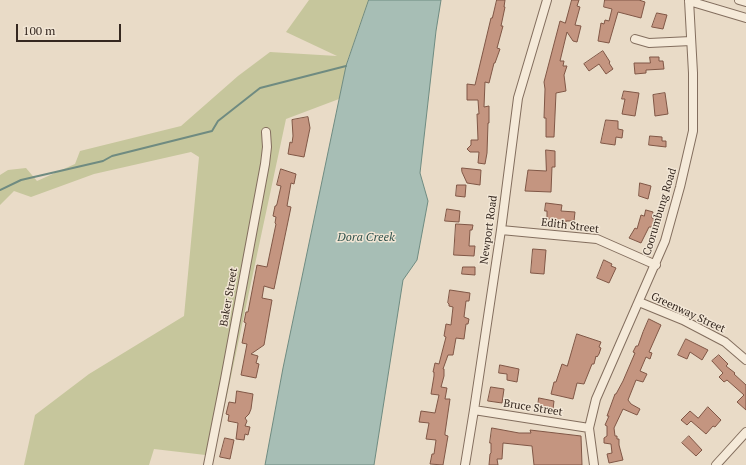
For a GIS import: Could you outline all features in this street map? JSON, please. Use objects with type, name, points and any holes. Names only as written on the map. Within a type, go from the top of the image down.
[{"type":"street","name":"Newport Road","points":[[465,465],[501,230],[518,98],[547,0]]},
{"type":"street","points":[[739,0],[746,2]]},
{"type":"street","points":[[689,1],[746,18]]},
{"type":"street","name":"Coorumbung Road","points":[[594,465],[589,428],[596,399],[639,302],[644,287],[656,264],[667,233],[680,187],[693,131],[693,73],[689,1]]},
{"type":"street","points":[[635,39],[649,43],[691,41]]},
{"type":"street","name":"Baker Street","points":[[208,465],[226,379],[265,164],[267,147],[266,132]]},
{"type":"street","name":"Edith Street","points":[[501,230],[597,239],[656,264]]},
{"type":"street","name":"Greenway Street","points":[[639,302],[683,320],[724,342],[746,360]]},
{"type":"street","name":"Bruce Street","points":[[474,410],[589,428]]},
{"type":"street","points":[[716,465],[746,432]]},
{"type":"green space","points":[[309,0],[369,0],[348,59],[339,99],[286,119],[214,456],[154,449],[149,465],[24,465],[35,415],[89,374],[184,316],[199,157],[191,152],[94,174],[31,197],[14,191],[0,205],[0,175],[8,170],[26,168],[37,181],[75,164],[80,151],[181,126],[238,76],[270,52],[337,56],[286,32]]},
{"type":"water","name":"Dora Creek","points":[[369,0],[441,0],[436,31],[420,173],[428,201],[417,260],[403,280],[374,465],[265,465],[283,368],[346,66]]},
{"type":"building","points":[[497,0],[505,0],[505,7],[501,26],[503,26],[497,48],[500,49],[494,63],[489,83],[485,82],[484,107],[489,106],[489,123],[485,164],[478,163],[479,152],[470,152],[467,149],[471,145],[471,140],[478,140],[477,114],[479,114],[478,100],[467,100],[467,84],[475,85],[491,18]]},
{"type":"building","points":[[572,0],[579,0],[577,6],[580,7],[575,25],[581,26],[577,42],[573,41],[567,32],[560,61],[564,61],[563,66],[567,66],[564,75],[566,91],[556,93],[554,137],[546,137],[546,118],[544,118],[544,82],[560,21],[565,23]]},
{"type":"building","points":[[605,0],[639,0],[645,2],[641,18],[618,12],[609,43],[598,41],[601,23],[604,24],[605,20],[609,21],[612,9],[604,7]]},
{"type":"building","points":[[657,13],[667,15],[663,29],[652,27]]},
{"type":"building","points":[[603,51],[613,69],[606,74],[599,64],[589,71],[584,64]]},
{"type":"building","points":[[650,57],[659,57],[659,61],[663,61],[664,69],[646,70],[646,73],[635,74],[634,63],[650,63]]},
{"type":"building","points":[[624,91],[639,93],[635,116],[622,114],[625,99],[622,99]]},
{"type":"building","points":[[665,93],[668,114],[655,116],[653,95]]},
{"type":"building","points":[[308,117],[310,128],[304,157],[288,154],[290,142],[292,143],[293,136],[292,120]]},
{"type":"building","points":[[606,120],[618,121],[618,129],[623,130],[622,138],[616,137],[615,145],[601,143]]},
{"type":"building","points":[[650,136],[662,137],[662,141],[666,141],[666,147],[649,145]]},
{"type":"building","points":[[546,150],[555,151],[555,167],[552,167],[551,192],[525,191],[528,170],[546,171]]},
{"type":"building","points":[[462,168],[481,170],[480,185],[467,183],[462,172]]},
{"type":"building","points":[[281,169],[296,174],[294,184],[291,183],[287,206],[291,207],[274,289],[264,286],[262,298],[272,300],[264,345],[251,354],[258,356],[256,363],[259,364],[256,378],[241,375],[247,344],[242,343],[246,323],[244,322],[246,312],[248,312],[257,265],[267,267],[276,224],[276,217],[273,216],[281,186],[277,185]]},
{"type":"building","points":[[640,183],[651,186],[648,199],[639,196]]},
{"type":"building","points":[[457,185],[466,185],[465,197],[456,196]]},
{"type":"building","points":[[546,203],[562,205],[561,211],[575,212],[574,221],[566,222],[556,221],[556,219],[547,219],[547,211],[545,211]]},
{"type":"building","points":[[447,209],[460,211],[459,222],[445,221]]},
{"type":"building","points":[[646,210],[653,212],[652,218],[654,219],[652,227],[649,227],[641,243],[629,238],[635,228],[637,229],[641,215],[644,216]]},
{"type":"building","points":[[456,224],[473,225],[472,230],[470,230],[469,246],[475,246],[474,256],[454,255]]},
{"type":"building","points":[[533,249],[546,250],[544,274],[531,273]]},
{"type":"building","points":[[604,260],[616,268],[609,283],[597,278]]},
{"type":"building","points":[[463,267],[475,267],[475,275],[462,274]]},
{"type":"building","points":[[450,290],[470,293],[469,301],[466,301],[464,317],[469,319],[468,324],[466,324],[464,339],[456,338],[453,355],[448,355],[443,369],[444,376],[441,387],[447,388],[445,399],[450,399],[445,433],[445,435],[448,436],[443,465],[430,464],[432,454],[434,454],[436,440],[426,439],[429,423],[419,422],[421,411],[435,413],[439,395],[431,394],[434,376],[433,372],[435,363],[439,364],[446,337],[444,336],[446,324],[451,325],[453,307],[449,306],[448,303]]},
{"type":"building","points":[[649,319],[661,325],[649,352],[652,353],[650,359],[646,357],[640,371],[647,374],[643,382],[636,380],[628,400],[631,404],[640,409],[637,415],[623,409],[614,428],[615,436],[619,439],[623,460],[609,463],[607,454],[612,453],[611,444],[604,443],[604,438],[607,436],[607,426],[605,425],[609,416],[607,416],[615,394],[623,381],[635,353],[633,352],[636,346],[638,346]]},
{"type":"building","points":[[577,334],[601,342],[599,354],[597,357],[596,356],[594,364],[592,364],[584,384],[577,383],[573,399],[551,394],[554,382],[556,382],[562,364],[567,366]]},
{"type":"building","points":[[686,339],[708,350],[702,360],[690,352],[687,359],[678,355]]},
{"type":"building","points":[[719,355],[728,364],[726,366],[746,385],[746,410],[737,402],[744,395],[727,380],[724,382],[719,377],[723,373],[712,361]]},
{"type":"building","points":[[500,365],[519,369],[517,382],[507,380],[507,374],[499,373]]},
{"type":"building","points":[[491,387],[504,389],[502,403],[488,401]]},
{"type":"building","points":[[237,391],[253,394],[251,409],[245,418],[247,421],[245,426],[250,427],[248,435],[245,434],[244,440],[236,439],[238,423],[228,421],[229,415],[226,414],[229,402],[235,403]]},
{"type":"building","points":[[539,398],[554,401],[553,409],[538,407]]},
{"type":"building","points":[[708,407],[721,420],[706,434],[691,421],[687,425],[681,420],[690,411],[698,418]]},
{"type":"building","points":[[492,428],[519,433],[531,433],[530,430],[581,436],[582,465],[534,465],[532,446],[503,443],[502,459],[497,459],[498,465],[489,465]]},
{"type":"building","points":[[689,436],[702,450],[696,456],[682,443]]},
{"type":"building","points":[[225,438],[234,440],[230,459],[220,457]]},
{"type":"waterway","points":[[0,190],[21,180],[103,161],[112,156],[212,131],[218,121],[260,88],[346,66]]}]
